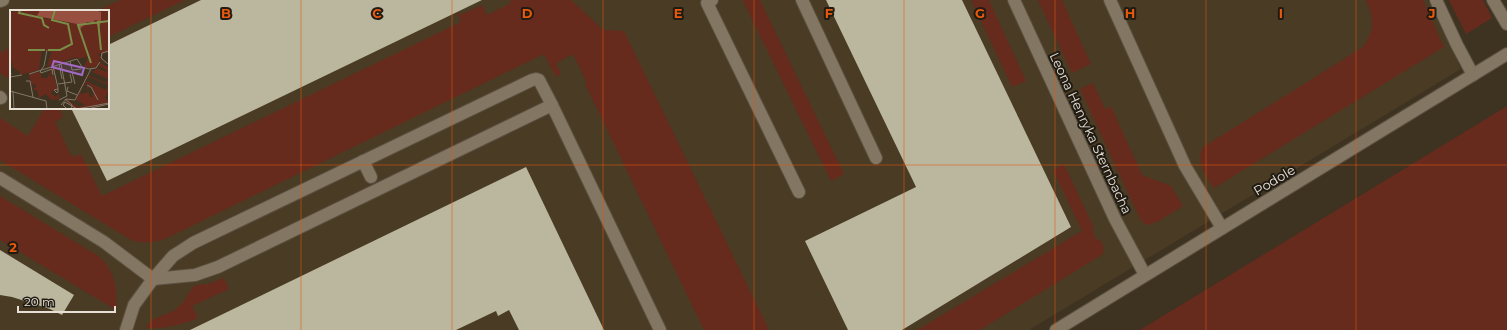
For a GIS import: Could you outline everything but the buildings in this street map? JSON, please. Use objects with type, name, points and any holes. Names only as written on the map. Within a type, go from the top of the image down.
[{"type":"street","points":[[712,0],[707,3],[798,192]]},
{"type":"street","points":[[802,0],[876,158]]},
{"type":"street","name":"Leona Henryka Sternbacha","points":[[1014,0],[1115,219],[1145,276]]},
{"type":"street","points":[[1110,0],[1185,166],[1222,228]]},
{"type":"street","points":[[1436,0],[1473,75]]},
{"type":"street","points":[[1493,0],[1507,24]]},
{"type":"street","name":"Podole","points":[[1056,330],[1507,54]]},
{"type":"street","points":[[126,330],[134,305],[153,279],[173,256],[193,243],[536,79],[539,80],[552,105],[660,330]]},
{"type":"street","points":[[0,178],[104,242],[153,279],[195,275],[218,267],[552,105]]},
{"type":"street","points":[[363,161],[371,177]]},
{"type":"shaded area","points":[[0,0],[1428,0],[1461,69],[1029,330],[0,330]]},
{"type":"shaded area","points":[[120,0],[185,0],[109,37],[109,10],[99,10]]},
{"type":"shaded area","points":[[451,0],[460,15],[482,5],[487,15],[511,3],[510,0],[571,0],[603,30],[624,31],[769,330],[704,330],[585,84],[587,83],[573,54],[556,63],[561,74],[556,77],[544,54],[165,239],[156,241],[144,242],[131,240],[0,160],[0,118],[28,136],[44,109],[59,109],[63,117],[55,122],[72,157],[81,154],[102,196],[461,22]]},
{"type":"shaded area","points":[[760,0],[844,174],[831,181],[743,1]]},
{"type":"shaded area","points":[[971,0],[989,0],[1026,81],[1012,87]]},
{"type":"shaded area","points":[[1038,0],[1062,0],[1091,64],[1072,73]]},
{"type":"shaded area","points":[[1366,0],[1423,0],[1444,47],[1214,188],[1202,169],[1200,158],[1203,147],[1363,47],[1370,35],[1372,24],[1371,13]]},
{"type":"shaded area","points":[[1449,0],[1483,0],[1492,18],[1466,34]]},
{"type":"shaded area","points":[[10,48],[10,79],[0,73],[0,53]]},
{"type":"shaded area","points":[[1093,83],[1105,109],[1111,106],[1142,175],[1171,186],[1183,206],[1157,222],[1147,225],[1141,221],[1080,89]]},
{"type":"shaded area","points":[[1507,106],[1507,330],[1140,330],[1504,108]]},
{"type":"shaded area","points":[[1064,164],[1094,228],[1092,229],[1096,240],[1100,239],[1104,250],[1103,254],[980,330],[917,330],[1082,231],[1053,170]]},
{"type":"shaded area","points":[[0,196],[98,255],[109,268],[115,284],[117,301],[116,310],[0,240]]},
{"type":"shaded area","points":[[224,278],[229,289],[192,306],[198,318],[172,326],[158,328],[145,327],[152,320],[175,310],[196,285],[208,284]]}]
